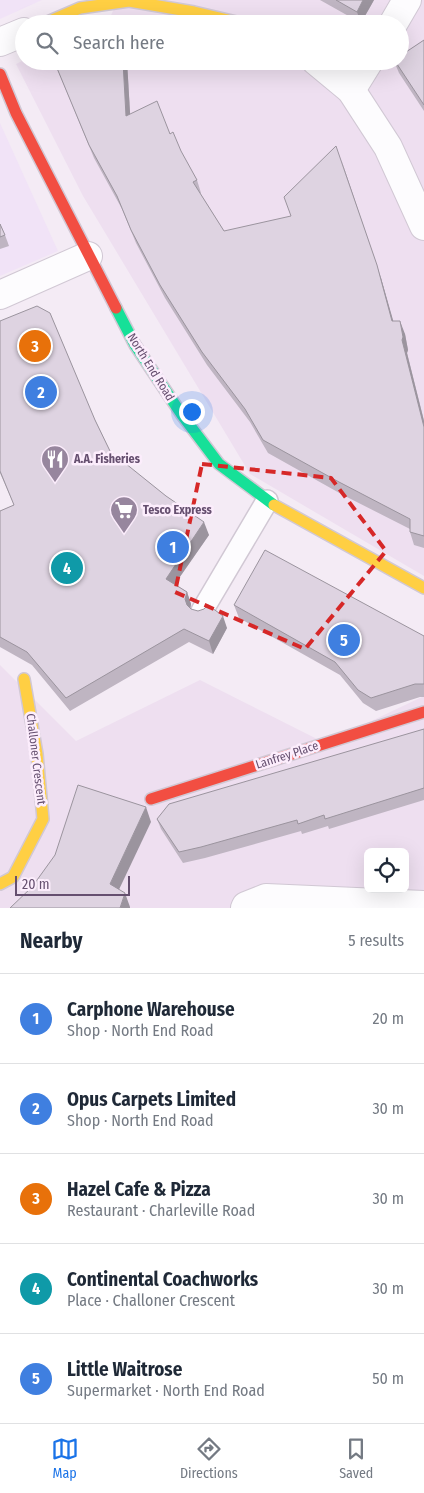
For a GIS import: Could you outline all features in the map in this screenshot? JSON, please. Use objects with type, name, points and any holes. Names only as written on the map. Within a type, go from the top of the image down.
[{"type":"street","points":[[399,15],[408,0]]},
{"type":"street","points":[[64,15],[80,8],[129,1],[207,15]]},
{"type":"street","points":[[0,42],[15,36]]},
{"type":"street","points":[[327,70],[351,90],[388,147],[424,226]]},
{"type":"street","points":[[351,90],[363,70]]},
{"type":"street","name":"North End Road","points":[[0,74],[16,113],[135,345],[182,415],[220,464],[267,501],[424,588]]},
{"type":"street","points":[[0,295],[88,256]]},
{"type":"street","name":"Challoner Crescent","points":[[0,884],[13,877],[43,819],[37,754],[24,679]]},
{"type":"street","name":"Lanfrey Place","points":[[151,799],[424,712]]},
{"type":"street","points":[[245,908],[266,898],[424,905]]},
{"type":"lane","points":[[202,611],[267,501]]},
{"type":"highlighted area","points":[[202,464],[331,478],[386,551],[305,649],[175,592]]},
{"type":"shaded area","points":[[0,0],[42,0],[0,19]]},
{"type":"shaded area","points":[[118,0],[424,0],[424,576],[250,474],[83,196],[19,70],[409,70],[409,15],[111,15]]},
{"type":"shaded area","points":[[0,123],[58,251],[0,276]]},
{"type":"shaded area","points":[[0,665],[76,741],[200,680],[325,743],[424,696],[424,908],[0,908]]},
{"type":"building","points":[[336,0],[363,0],[357,12]]},
{"type":"building","points":[[424,40],[424,105],[401,70],[409,70],[409,50]]},
{"type":"building","points":[[58,70],[123,70],[126,116],[157,101],[170,134],[173,132],[197,180],[193,182],[224,231],[291,216],[284,197],[336,146],[377,265],[392,321],[400,321],[402,340],[424,427],[424,536],[410,532],[410,519],[263,440],[245,409],[202,352],[160,285],[131,230],[117,196],[89,145]]},
{"type":"building","points":[[0,224],[5,235],[0,237]]},
{"type":"building","points":[[37,306],[50,313],[110,451],[166,496],[204,522],[166,579],[187,592],[185,599],[191,609],[198,611],[208,605],[223,616],[209,641],[184,629],[66,698],[27,652],[0,637],[0,511],[14,505],[0,471],[0,321]]},
{"type":"building","points":[[265,550],[424,636],[424,684],[415,684],[371,698],[358,690],[335,662],[234,605]]},
{"type":"building","points":[[424,729],[424,788],[325,819],[324,815],[298,824],[297,820],[179,852],[157,819],[169,804]]},
{"type":"building","points":[[78,785],[146,807],[110,884],[125,893],[120,908],[10,908],[32,887],[55,855]]},
{"type":"traffic: fast","points":[[116,308],[135,345],[182,415],[219,464],[274,505]]},
{"type":"traffic: slow","points":[[64,15],[80,8],[129,1],[207,15]]},
{"type":"traffic: slow","points":[[274,505],[424,588]]},
{"type":"traffic: slow","points":[[0,884],[13,877],[43,819],[37,754],[24,679]]},
{"type":"traffic: jam","points":[[0,74],[16,113],[116,308]]},
{"type":"traffic: jam","points":[[151,799],[424,712]]},
{"type":"place","name":"Hazel Cafe & Pizza","points":[[35,346]]},
{"type":"place","name":"Opus Carpets Limited","points":[[41,392]]},
{"type":"place","name":"A.A. Fisheries","points":[[55,483]]},
{"type":"place","name":"Tesco Express","points":[[124,534]]},
{"type":"place","name":"Carphone Warehouse","points":[[173,547]]},
{"type":"place","name":"Continental Coachworks","points":[[67,568]]},
{"type":"place","name":"Little Waitrose","points":[[344,640]]}]
